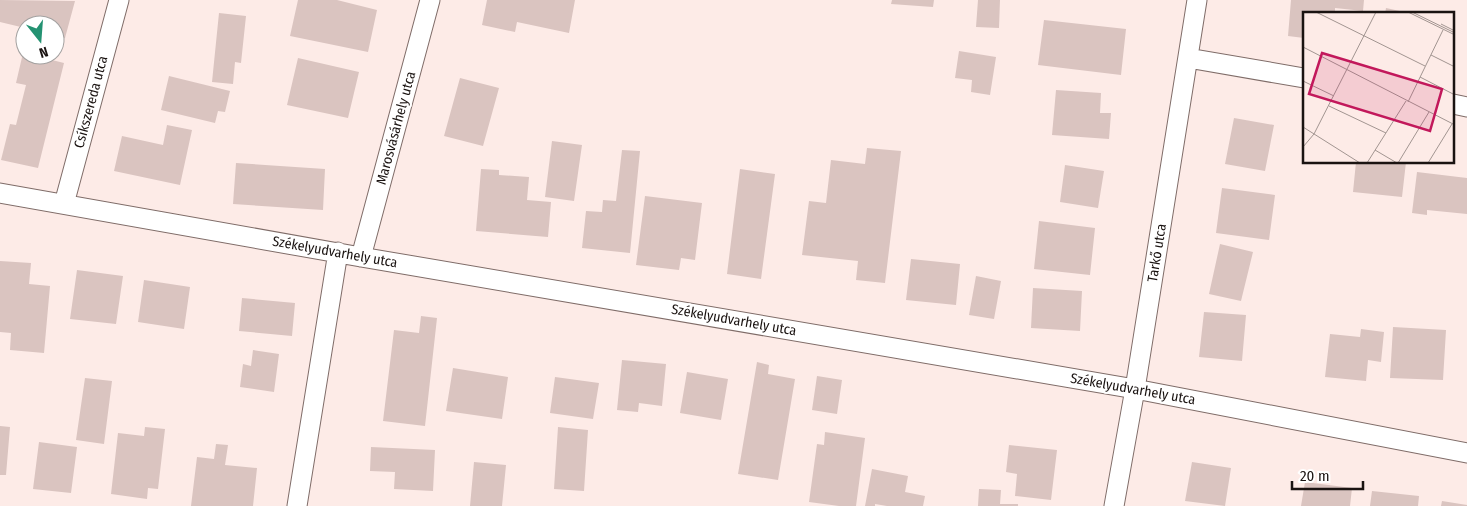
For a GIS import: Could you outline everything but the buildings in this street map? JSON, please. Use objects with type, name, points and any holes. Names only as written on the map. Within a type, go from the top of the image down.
[{"type":"street","name":"Csíkszereda utca","points":[[64,204],[119,0]]},
{"type":"street","name":"Marosvásárhely utca","points":[[361,257],[430,0]]},
{"type":"street","name":"Tarkő utca","points":[[1114,506],[1135,389],[1198,0]]},
{"type":"street","points":[[1188,58],[1303,78]]},
{"type":"street","points":[[1454,104],[1467,107]]},
{"type":"street","name":"Székelyudvarhely utca","points":[[0,193],[361,257],[1135,389],[1467,453]]},
{"type":"street","points":[[297,506],[338,252]]}]
